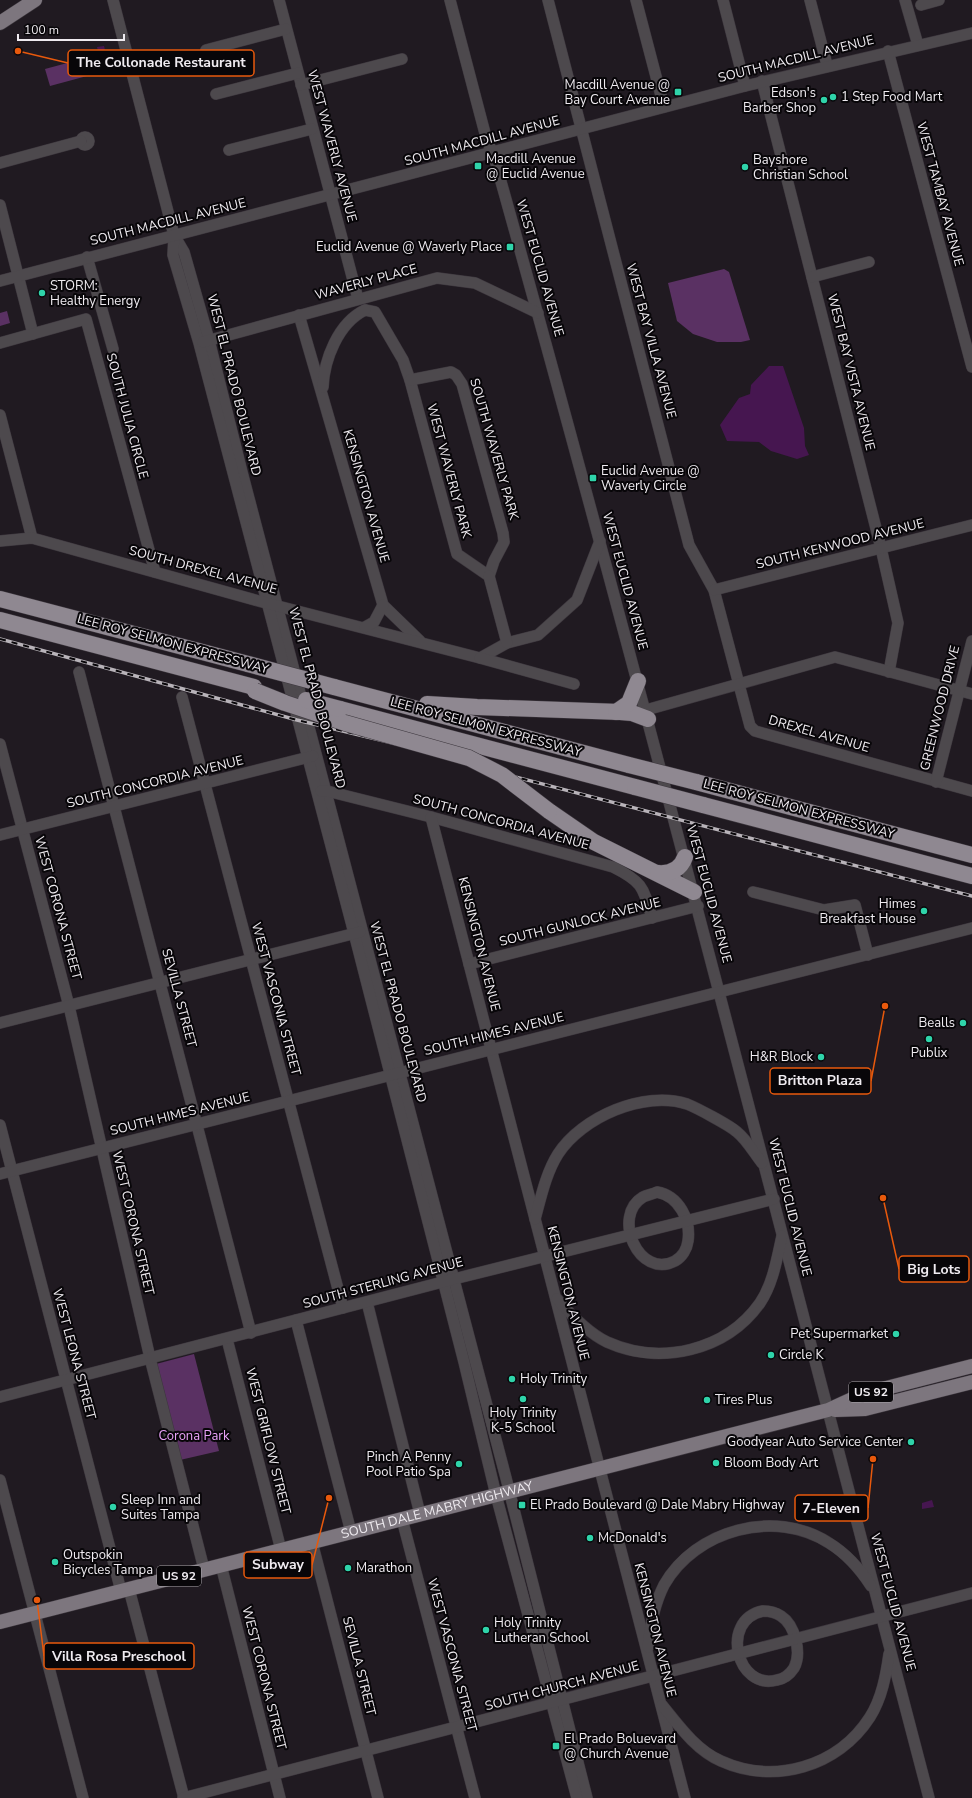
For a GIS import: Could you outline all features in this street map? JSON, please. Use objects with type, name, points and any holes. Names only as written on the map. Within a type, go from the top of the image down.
[{"type":"highway","name":"LEE ROY SELMON EXPRESSWAY","points":[[0,599],[972,855]]},
{"type":"highway","name":"LEE ROY SELMON EXPRESSWAY","points":[[0,620],[972,876]]},
{"type":"highway","points":[[616,712],[629,702],[638,681]]},
{"type":"highway","points":[[252,687],[285,703],[345,723],[470,758],[502,775],[594,842],[658,873],[696,899]]},
{"type":"highway","points":[[388,701],[470,707],[616,712],[647,715]]},
{"type":"highway","points":[[658,873],[666,873],[676,870],[682,864],[685,857]]},
{"type":"main road","points":[[0,23],[35,0]]},
{"type":"main road","name":"SOUTH DALE MABRY HIGHWAY","points":[[0,1622],[828,1410],[863,1394],[972,1366]]},
{"type":"main road","name":"SOUTH DALE MABRY HIGHWAY","points":[[828,1410],[865,1409],[972,1382]]},
{"type":"street","name":"WEST EL PRADO BOULEVARD","points":[[113,0],[174,235],[173,255],[204,341],[237,473],[266,603],[321,791],[358,932],[557,1702],[577,1798]]},
{"type":"street","name":"WEST WAVERLY AVENUE","points":[[279,0],[330,195],[360,299],[365,310]]},
{"type":"street","name":"WEST EUCLID AVENUE","points":[[450,0],[487,140],[493,153],[538,313],[685,857],[929,1798]]},
{"type":"street","name":"WEST BAY VILLA AVENUE","points":[[548,0],[689,545],[714,590],[739,683]]},
{"type":"street","points":[[636,0],[664,107]]},
{"type":"street","points":[[723,0],[745,86]]},
{"type":"street","points":[[810,0],[827,65]]},
{"type":"street","points":[[905,0],[918,45]]},
{"type":"street","points":[[921,5],[939,0]]},
{"type":"street","points":[[206,50],[286,29]]},
{"type":"street","name":"SOUTH MACDILL AVENUE","points":[[0,281],[87,257],[493,153],[581,128],[827,65],[972,32]]},
{"type":"street","name":"WEST TAMBAY AVENUE","points":[[888,51],[972,367]]},
{"type":"street","points":[[301,85],[402,59]]},
{"type":"street","points":[[216,94],[298,73]]},
{"type":"street","name":"WEST BAY VISTA AVENUE","points":[[762,82],[881,548],[898,623],[888,672]]},
{"type":"street","points":[[229,150],[312,129]]},
{"type":"street","points":[[0,163],[81,141]]},
{"type":"street","points":[[0,205],[33,334],[0,343]]},
{"type":"street","points":[[87,257],[113,349]]},
{"type":"street","points":[[812,278],[869,262]]},
{"type":"street","name":"WAVERLY PLACE","points":[[204,341],[437,278],[475,283],[538,313]]},
{"type":"street","points":[[365,310],[375,312],[403,360],[410,380]]},
{"type":"street","name":"KENSINGTON AVENUE","points":[[323,396],[324,373],[335,342],[346,326],[358,314],[365,310]]},
{"type":"street","name":"KENSINGTON AVENUE","points":[[299,315],[383,605],[421,643]]},
{"type":"street","name":"SOUTH JULIA CIRCLE","points":[[33,334],[86,319],[155,572]]},
{"type":"street","name":"SOUTH WAVERLY PARK","points":[[410,380],[451,372],[456,375],[462,384],[504,533],[504,542],[494,561],[490,576]]},
{"type":"street","name":"WEST WAVERLY PARK","points":[[410,380],[458,554],[490,576]]},
{"type":"street","points":[[0,415],[32,538]]},
{"type":"street","name":"WEST EL PRADO BOULEVARD","points":[[237,473],[278,606],[311,756]]},
{"type":"street","name":"SOUTH KENWOOD AVENUE","points":[[714,590],[972,525]]},
{"type":"street","name":"SOUTH DREXEL AVENUE","points":[[0,541],[32,538],[266,603],[365,627],[480,658]]},
{"type":"street","points":[[480,658],[507,643],[538,635],[577,600],[600,541]]},
{"type":"street","points":[[490,576],[507,643]]},
{"type":"street","points":[[365,627],[374,622],[383,605]]},
{"type":"street","name":"GREENWOOD DRIVE","points":[[936,782],[972,641]]},
{"type":"street","points":[[647,715],[739,683],[835,657],[972,694]]},
{"type":"street","points":[[480,658],[574,684]]},
{"type":"street","name":"SEVILLA STREET","points":[[79,672],[251,1332]]},
{"type":"street","name":"DREXEL AVENUE","points":[[739,683],[747,718],[755,731],[972,791]]},
{"type":"street","name":"WEST VASCONIA STREET","points":[[182,696],[343,1308]]},
{"type":"street","name":"WEST CORONA STREET","points":[[0,744],[69,1006],[150,1358],[204,1569]]},
{"type":"street","name":"SOUTH CONCORDIA AVENUE","points":[[0,835],[311,756]]},
{"type":"street","name":"SOUTH CONCORDIA AVENUE","points":[[321,791],[431,817],[613,867],[635,880],[644,889],[652,918]]},
{"type":"street","name":"KENSINGTON AVENUE","points":[[431,817],[600,1469],[652,1676],[685,1798]]},
{"type":"street","points":[[753,892],[824,910],[855,905],[868,955]]},
{"type":"street","name":"SOUTH GUNLOCK AVENUE","points":[[469,964],[652,918],[696,899]]},
{"type":"street","name":"SOUTH HIMES AVENUE","points":[[0,1174],[394,1073],[972,928]]},
{"type":"street","points":[[0,1023],[358,932]]},
{"type":"street","points":[[535,1220],[545,1183],[558,1154],[578,1131],[605,1114],[630,1104],[659,1101],[686,1104],[737,1132],[766,1169]]},
{"type":"street","name":"WEST LEONA STREET","points":[[0,1125],[66,1379],[183,1798]]},
{"type":"street","points":[[657,1192],[665,1194],[678,1204],[689,1230],[686,1248],[678,1259],[665,1265],[654,1264],[645,1260],[636,1250],[630,1236],[630,1214],[635,1204],[643,1197],[657,1192]]},
{"type":"street","name":"SOUTH STERLING AVENUE","points":[[0,1397],[448,1281],[774,1199]]},
{"type":"street","points":[[555,1297],[571,1316],[606,1342],[634,1352],[658,1354],[701,1348],[722,1337],[741,1323],[761,1302],[771,1279],[782,1234]]},
{"type":"street","points":[[367,1302],[420,1514]]},
{"type":"street","points":[[296,1320],[351,1532]]},
{"type":"street","name":"WEST GRIFLOW STREET","points":[[228,1339],[281,1550]]},
{"type":"street","points":[[0,1480],[36,1612],[83,1798]]},
{"type":"street","name":"WEST VASCONIA STREET","points":[[402,1519],[475,1798]]},
{"type":"street","points":[[647,1656],[652,1614],[664,1585],[684,1560],[702,1546],[709,1541],[738,1529],[769,1525],[800,1530],[828,1542],[853,1562],[871,1586],[877,1597]]},
{"type":"street","name":"SEVILLA STREET","points":[[312,1542],[378,1798]]},
{"type":"street","name":"WEST CORONA STREET","points":[[221,1565],[280,1798]]},
{"type":"street","name":"SOUTH CHURCH AVENUE","points":[[183,1798],[972,1593]]},
{"type":"street","points":[[763,1611],[773,1612],[781,1616],[792,1629],[797,1658],[794,1667],[789,1674],[781,1679],[772,1682],[754,1678],[747,1671],[739,1654],[738,1634],[746,1618],[754,1613],[763,1611]]},
{"type":"street","points":[[659,1702],[695,1744],[720,1761],[752,1771],[782,1772],[814,1764],[833,1754],[859,1732],[870,1717],[878,1702],[886,1677],[890,1647]]},
{"type":"street","name":"WEST EL PRADO BOULEVARD","points":[[557,1702],[587,1798]]},
{"type":"green space","points":[[82,59],[87,76],[50,86],[45,69]]},
{"type":"green space","points":[[724,269],[729,272],[750,340],[741,342],[717,342],[693,334],[677,321],[668,283]]},
{"type":"green space","points":[[7,311],[10,323],[0,326],[0,313]]},
{"type":"green space","name":"Corona Park","points":[[194,1354],[219,1451],[180,1460],[156,1364]]},
{"type":"shaded area","points":[[104,46],[108,63],[101,64],[97,47]]},
{"type":"shaded area","points":[[769,366],[783,366],[804,428],[805,446],[809,455],[797,459],[771,451],[759,442],[727,441],[720,425],[739,398],[750,394],[751,385]]},
{"type":"shaded area","points":[[932,1500],[934,1507],[922,1509],[922,1503]]},
{"type":"railway","points":[[0,639],[297,720],[430,752],[485,769],[972,896]]},
{"type":"place","name":"The Collonade Restaurant","points":[[18,51]]},
{"type":"place","name":"Macdill Avenue @ Bay Court Avenue","points":[[678,92]]},
{"type":"place","name":"1 Step Food Mart","points":[[833,97]]},
{"type":"place","name":"Edson's Barber Shop","points":[[824,100]]},
{"type":"place","name":"Macdill Avenue @ Euclid Avenue","points":[[478,166]]},
{"type":"place","name":"Bayshore Christian School","points":[[745,167]]},
{"type":"place","name":"Euclid Avenue @ Waverly Place","points":[[510,247]]},
{"type":"place","name":"STORM: Healthy Energy","points":[[42,293]]},
{"type":"place","name":"Euclid Avenue @ Waverly Circle","points":[[593,478]]},
{"type":"place","name":"Himes Breakfast House","points":[[924,911]]},
{"type":"place","name":"Britton Plaza","points":[[885,1006]]},
{"type":"place","name":"Bealls","points":[[963,1023]]},
{"type":"place","name":"Publix","points":[[929,1039]]},
{"type":"place","name":"H&R Block","points":[[821,1057]]},
{"type":"place","name":"Big Lots","points":[[883,1198]]},
{"type":"place","name":"Pet Supermarket","points":[[896,1334]]},
{"type":"place","name":"Circle K","points":[[771,1355]]},
{"type":"place","name":"Holy Trinity","points":[[512,1379]]},
{"type":"place","name":"Holy Trinity K-5 School","points":[[523,1399]]},
{"type":"place","name":"Tires Plus","points":[[707,1400]]},
{"type":"place","name":"Goodyear Auto Service Center","points":[[911,1442]]},
{"type":"place","name":"7-Eleven","points":[[873,1459]]},
{"type":"place","name":"Bloom Body Art","points":[[716,1463]]},
{"type":"place","name":"Pinch A Penny Pool Patio Spa","points":[[459,1464]]},
{"type":"place","name":"Subway","points":[[329,1498]]},
{"type":"place","name":"El Prado Boulevard @ Dale Mabry Highway","points":[[522,1505]]},
{"type":"place","name":"Sleep Inn and Suites Tampa","points":[[113,1507]]},
{"type":"place","name":"McDonald's","points":[[590,1538]]},
{"type":"place","name":"Outspokin Bicycles Tampa","points":[[55,1562]]},
{"type":"place","name":"Marathon","points":[[348,1568]]},
{"type":"place","name":"Villa Rosa Preschool","points":[[37,1600]]},
{"type":"place","name":"Holy Trinity Lutheran School","points":[[486,1630]]},
{"type":"place","name":"El Prado Boluevard @ Church Avenue","points":[[556,1746]]}]
